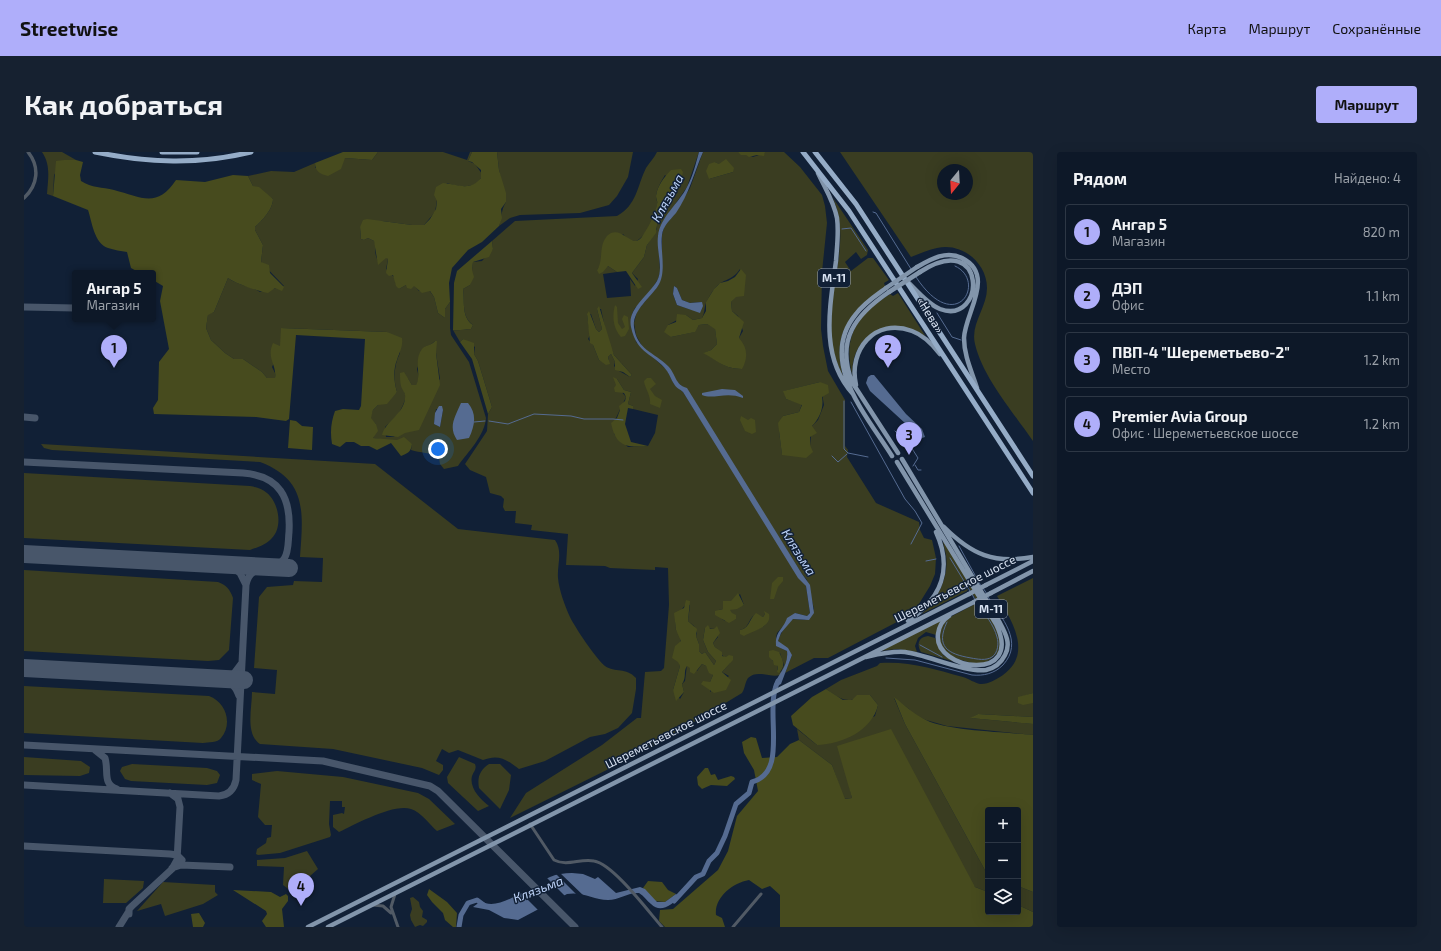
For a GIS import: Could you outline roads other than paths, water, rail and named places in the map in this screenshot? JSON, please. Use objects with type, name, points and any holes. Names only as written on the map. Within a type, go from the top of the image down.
[{"type":"highway","points":[[95,152],[120,157],[166,162],[211,160],[251,152]]},
{"type":"highway","points":[[162,152],[197,152]]},
{"type":"highway","name":"«Нева»","points":[[803,152],[850,211],[919,315],[948,363],[1033,493]]},
{"type":"highway","name":"«Нева»","points":[[815,152],[856,204],[1033,476]]},
{"type":"main road","name":"М-11","points":[[811,161],[828,193],[837,217],[838,242],[829,314],[829,338],[836,367],[845,385],[855,392],[892,456]]},
{"type":"main road","name":"М-11","points":[[898,453],[846,378],[842,365],[842,352],[845,333],[851,320],[860,308],[933,258],[951,255],[967,261],[976,273],[978,291],[966,327],[964,338],[965,352],[979,394]]},
{"type":"main road","name":"М-11","points":[[908,282],[932,304],[946,310],[963,306],[971,295],[974,287],[973,278],[968,269],[960,262],[941,260],[918,269]]},
{"type":"main road","name":"М-11","points":[[855,392],[854,368],[857,353],[866,340],[880,331],[894,328],[913,331],[930,344],[948,363]]},
{"type":"main road","name":"М-11","points":[[858,659],[891,652],[905,652],[984,670],[994,667],[1004,657],[1008,646],[1005,632],[938,522],[902,459]]},
{"type":"main road","name":"М-11","points":[[892,632],[925,609],[940,586],[944,569],[943,555],[938,537],[931,521],[897,462]]},
{"type":"main road","name":"М-11","points":[[931,521],[946,541],[1001,634],[1002,650],[998,658],[990,663],[979,665],[956,660],[946,656],[941,649],[938,638],[941,626],[946,618],[959,609]]},
{"type":"main road","name":"М-11","points":[[938,522],[958,542],[983,556],[1006,560],[1033,557]]},
{"type":"main road","name":"Шереметьевское шоссе","points":[[308,927],[1033,561]]},
{"type":"main road","name":"Шереметьевское шоссе","points":[[328,927],[758,709],[1033,572]]},
{"type":"street","points":[[24,198],[32,189],[35,181],[35,165],[28,152]]},
{"type":"street","points":[[569,795],[574,796],[576,799],[574,802]]},
{"type":"street","points":[[530,824],[554,860],[560,863],[593,860],[602,864],[629,888],[662,927]]},
{"type":"street","points":[[395,894],[391,902],[392,914],[398,927]]},
{"type":"street","points":[[733,927],[761,894]]},
{"type":"street","points":[[372,905],[383,906],[392,914]]},
{"type":"water","points":[[699,152],[703,152],[688,191],[681,206],[667,223],[663,232],[663,268],[661,280],[639,310],[634,321],[634,327],[636,335],[642,346],[663,361],[673,372],[678,382],[683,387],[687,388],[810,585],[814,613],[809,620],[793,619],[781,633],[778,641],[788,648],[792,655],[781,684],[773,688],[785,666],[787,657],[787,651],[776,646],[778,634],[787,618],[795,613],[807,616],[810,613],[806,586],[798,578],[683,392],[675,385],[662,365],[646,353],[637,343],[631,327],[632,314],[635,308],[653,287],[659,276],[659,229],[666,216],[684,193],[693,174]]},
{"type":"water","points":[[674,286],[677,288],[682,300],[690,303],[702,302],[703,306],[700,313],[677,305],[673,294]]},
{"type":"water","points":[[874,375],[906,414],[922,429],[925,437],[922,438],[918,435],[870,391],[866,383],[868,377]]},
{"type":"water","points":[[722,389],[735,390],[743,396],[743,398],[731,395],[711,397],[702,395],[702,393]]},
{"type":"water","points":[[461,403],[468,403],[471,407],[474,415],[474,424],[469,438],[457,440],[453,431],[453,422]]},
{"type":"water","points":[[439,406],[442,406],[443,410],[440,427],[434,424],[435,413]]},
{"type":"water","points":[[572,873],[583,874],[595,879],[598,877],[616,893],[640,887],[645,889],[657,902],[665,902],[676,894],[680,897],[666,907],[659,908],[651,904],[639,893],[616,899],[603,900],[572,893],[567,894],[518,920],[504,918],[489,910],[473,907],[481,901],[488,904],[506,901],[550,877]]},
{"type":"waterway","points":[[873,212],[876,213],[911,269]]},
{"type":"waterway","points":[[842,229],[851,228],[866,251]]},
{"type":"waterway","points":[[916,277],[931,295],[944,303],[955,304],[963,300],[968,292],[968,283],[964,273],[955,266]]},
{"type":"waterway","points":[[937,313],[952,337],[961,340]]},
{"type":"waterway","points":[[844,401],[844,449],[848,453],[868,457]]},
{"type":"waterway","points":[[851,402],[905,499],[915,511],[922,523],[911,544]]},
{"type":"waterway","points":[[489,421],[508,424],[534,414],[571,416],[584,419],[623,420]]},
{"type":"waterway","points":[[474,422],[485,421]]},
{"type":"waterway","points":[[895,431],[911,447],[918,458],[913,466]]},
{"type":"waterway","points":[[832,456],[838,462],[847,454]]},
{"type":"waterway","points":[[915,465],[918,470],[921,470]]},
{"type":"waterway","points":[[959,546],[981,586]]},
{"type":"waterway","points":[[950,558],[970,591]]},
{"type":"waterway","points":[[926,561],[936,559]]},
{"type":"waterway","points":[[983,588],[987,594]]},
{"type":"waterway","points":[[972,594],[975,600]]},
{"type":"waterway","points":[[886,658],[915,660],[972,675],[984,675],[996,670],[1003,665],[1009,656],[1011,639],[1009,630],[988,597]]},
{"type":"waterway","points":[[947,622],[942,638],[946,648],[956,654],[976,659],[992,657],[998,648],[996,633],[977,602]]},
{"type":"waterway","points":[[920,645],[942,657]]},
{"type":"waterway","name":"Клязьма","points":[[674,901],[696,877],[703,874],[709,861],[717,853],[725,836],[736,804],[749,793],[752,782],[763,776],[770,766],[774,739],[774,693],[778,681]]},
{"type":"waterway","name":"Клязьма","points":[[459,927],[461,915],[468,903],[477,900],[485,906]]},
{"type":"place","name":"Ангар 5","points":[[114,368]]},
{"type":"place","name":"ДЭП","points":[[888,368]]},
{"type":"place","name":"ПВП-4 \"Шереметьево-2\"","points":[[909,455]]},
{"type":"place","name":"Premier Avia Group","points":[[301,906]]}]
